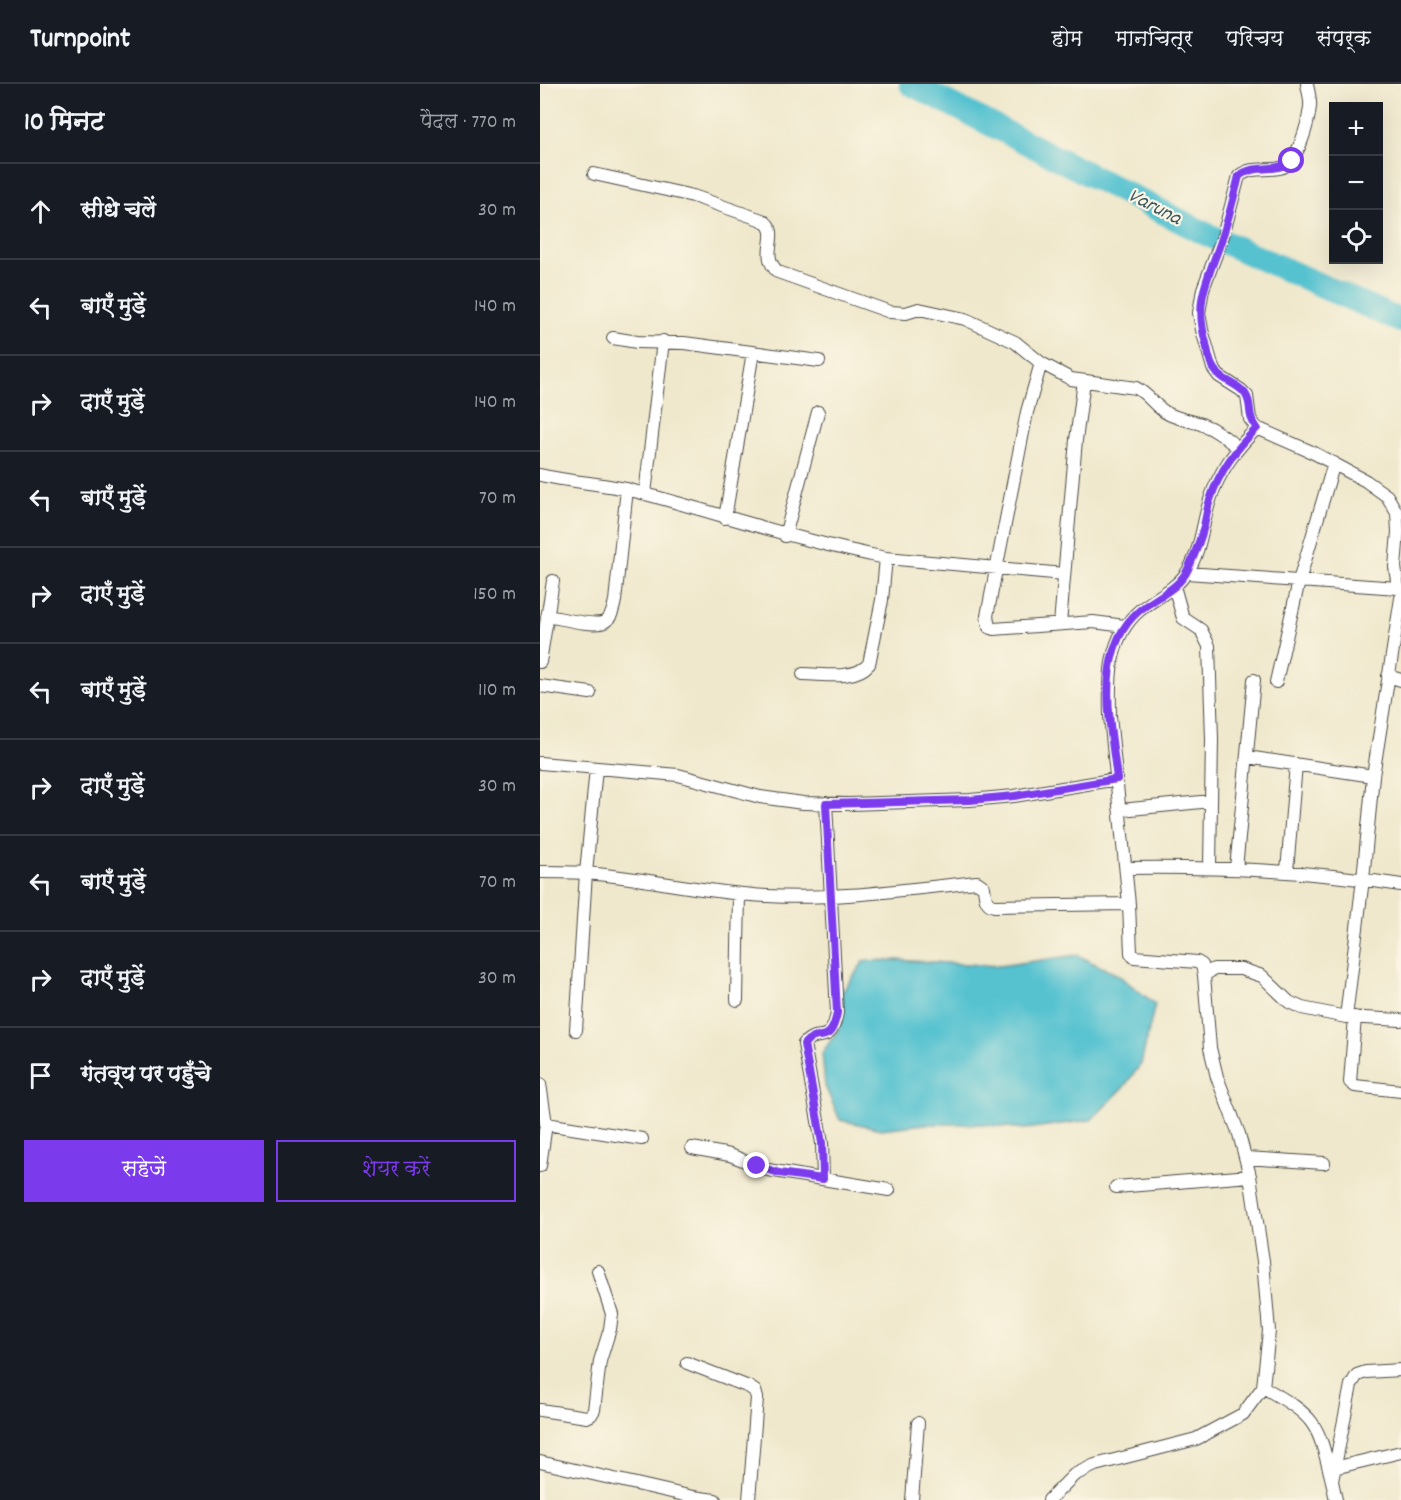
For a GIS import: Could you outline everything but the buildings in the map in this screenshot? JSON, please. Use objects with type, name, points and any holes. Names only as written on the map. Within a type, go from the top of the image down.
[{"type":"street","points":[[1307,84],[1310,106],[1300,146],[1292,161],[1282,168],[1245,171],[1239,176],[1223,236],[1203,289],[1199,313],[1213,368],[1219,376],[1247,396],[1250,419],[1257,428],[1314,453],[1366,481],[1387,496],[1397,513],[1395,567],[1400,592],[1373,776],[1351,1017],[1350,1082],[1355,1086],[1401,1091]]},
{"type":"street","points":[[594,174],[693,196],[762,220],[772,232],[769,258],[771,266],[778,272],[890,312],[906,313],[920,309],[965,320],[1015,342],[1041,363],[1071,379],[1136,388],[1174,417],[1204,424],[1238,447]]},
{"type":"street","points":[[613,338],[637,342],[663,341],[819,361]]},
{"type":"street","points":[[645,494],[663,341]]},
{"type":"street","points":[[725,518],[753,352]]},
{"type":"street","points":[[1041,363],[1027,412],[996,567],[987,616],[989,627],[994,629],[1093,622],[1125,626]]},
{"type":"street","points":[[1060,624],[1077,431],[1084,381]]},
{"type":"street","points":[[785,536],[818,412]]},
{"type":"street","points":[[1049,1500],[1074,1475],[1095,1465],[1196,1439],[1243,1414],[1263,1387],[1269,1331],[1263,1261],[1250,1176],[1239,1134],[1217,1077],[1210,1048],[1202,965],[1197,962],[1134,957],[1131,954],[1129,904],[1109,687],[1115,645],[1125,626],[1140,610],[1174,586],[1187,573],[1204,528],[1210,500],[1218,480],[1238,447],[1257,428]]},
{"type":"street","points":[[1276,682],[1299,581],[1334,464]]},
{"type":"street","points":[[540,475],[627,489],[785,536],[886,558],[1064,574]]},
{"type":"street","points":[[547,616],[596,624],[605,622],[611,615],[615,601],[627,489]]},
{"type":"street","points":[[803,674],[852,674],[863,671],[869,664],[882,600],[886,558]]},
{"type":"street","points":[[1187,573],[1299,581],[1400,592]]},
{"type":"street","points":[[540,662],[553,581]]},
{"type":"street","points":[[1174,586],[1183,618],[1201,630],[1209,646],[1212,686],[1210,867]]},
{"type":"street","points":[[1388,676],[1401,680]]},
{"type":"street","points":[[1236,869],[1254,680]]},
{"type":"street","points":[[540,686],[590,693]]},
{"type":"street","points":[[1247,757],[1373,776]]},
{"type":"street","points":[[540,763],[678,775],[760,797],[826,804],[970,800],[1014,796],[1117,779]]},
{"type":"street","points":[[1287,871],[1296,764]]},
{"type":"street","points":[[576,1030],[586,873],[596,768]]},
{"type":"street","points":[[1121,810],[1211,801]]},
{"type":"street","points":[[823,1179],[822,1143],[804,1044],[812,1037],[827,1036],[833,1030],[837,1013],[826,804]]},
{"type":"street","points":[[1126,868],[1210,867],[1287,871],[1401,885]]},
{"type":"street","points":[[540,872],[586,873],[714,892],[831,897],[977,882],[981,883],[984,888],[986,901],[989,905],[994,906],[1129,904]]},
{"type":"street","points":[[736,1000],[740,894]]},
{"type":"street","points":[[1204,975],[1214,969],[1241,969],[1252,972],[1274,985],[1289,1002],[1302,1008],[1351,1017],[1401,1020]]},
{"type":"street","points":[[540,1084],[546,1124],[540,1166]]},
{"type":"street","points":[[546,1124],[642,1139]]},
{"type":"street","points":[[692,1148],[730,1155],[768,1170],[889,1190]]},
{"type":"street","points":[[1245,1158],[1324,1163]]},
{"type":"street","points":[[1116,1187],[1250,1176]]},
{"type":"street","points":[[540,1410],[587,1417],[594,1410],[600,1360],[610,1329],[612,1314],[598,1271]]},
{"type":"street","points":[[687,1363],[755,1391],[757,1398],[749,1500]]},
{"type":"street","points":[[1333,1475],[1351,1385],[1356,1375],[1366,1372],[1401,1370]]},
{"type":"street","points":[[1263,1387],[1297,1406],[1311,1419],[1321,1436],[1333,1475],[1335,1500]]},
{"type":"street","points":[[912,1500],[918,1423]]},
{"type":"street","points":[[1333,1475],[1401,1452]]},
{"type":"street","points":[[540,1462],[715,1500]]},
{"type":"water","points":[[1077,955],[1118,975],[1155,1004],[1141,1064],[1123,1088],[1091,1120],[1025,1129],[980,1124],[926,1124],[881,1129],[840,1120],[825,1086],[822,1053],[838,1030],[840,995],[864,961],[897,960],[999,966]]},
{"type":"waterway","name":"Varuna","points":[[911,84],[1208,235],[1401,321]]},
{"type":"route","points":[[757,1166],[779,1173],[823,1179],[822,1143],[804,1044],[812,1037],[827,1036],[833,1030],[837,1013],[826,804],[970,800],[1014,796],[1117,779],[1109,687],[1115,645],[1125,626],[1140,610],[1174,586],[1187,573],[1204,528],[1210,500],[1218,480],[1238,447],[1257,428],[1250,419],[1247,396],[1219,376],[1213,368],[1199,313],[1203,289],[1223,236],[1239,176],[1245,171],[1282,168],[1292,161]]}]
